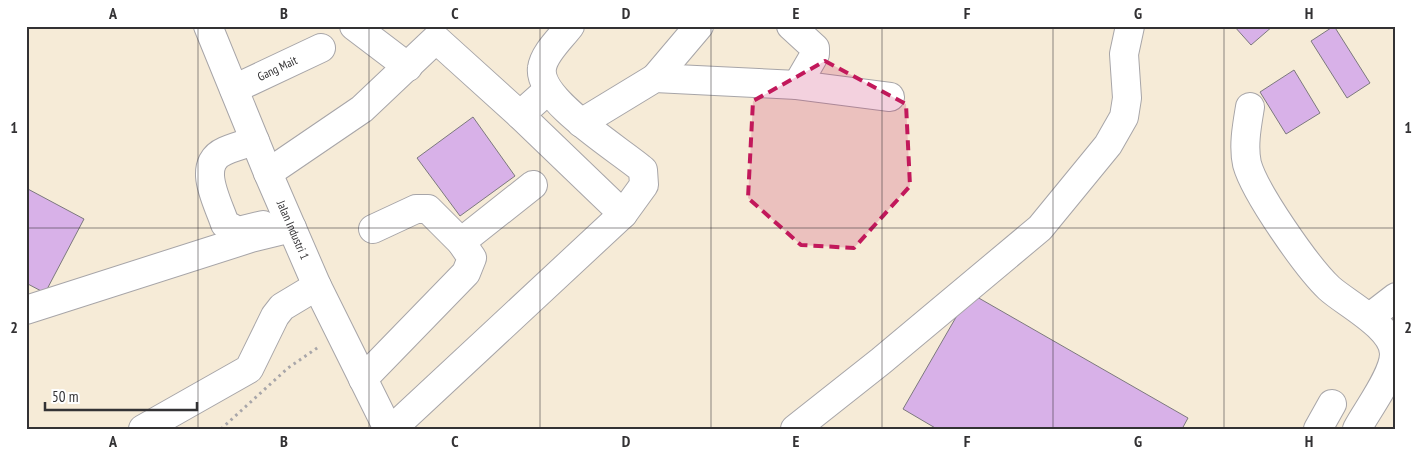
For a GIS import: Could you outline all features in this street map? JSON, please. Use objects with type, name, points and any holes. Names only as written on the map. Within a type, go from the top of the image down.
[{"type":"street","name":"Jalan Industri 1","points":[[208,26],[268,173],[318,286],[339,333],[388,429]]},
{"type":"street","points":[[354,26],[408,67]]},
{"type":"street","points":[[392,429],[624,214],[644,185],[643,170],[581,123],[548,90],[542,74],[543,63],[570,26]]},
{"type":"street","points":[[581,123],[655,78],[699,26]]},
{"type":"street","points":[[791,26],[814,48],[816,54],[798,85]]},
{"type":"street","points":[[794,429],[881,361],[1040,228],[1108,145],[1124,118],[1127,98],[1124,54],[1130,26]]},
{"type":"street","points":[[268,173],[362,109],[436,39],[520,115],[624,214]]},
{"type":"street","name":"Gang Mait","points":[[234,89],[321,48]]},
{"type":"street","points":[[655,78],[798,85],[890,97]]},
{"type":"street","points":[[520,115],[548,90]]},
{"type":"street","points":[[1250,107],[1246,131],[1247,164],[1266,203],[1318,277],[1330,289],[1370,317],[1387,338],[1394,353],[1393,372],[1357,429]]},
{"type":"street","points":[[255,141],[223,151],[213,159],[208,174],[225,224],[238,231],[290,223]]},
{"type":"street","points":[[462,242],[533,185]]},
{"type":"street","points":[[362,379],[466,273],[472,258],[462,242],[428,209],[416,209],[373,228]]},
{"type":"street","points":[[26,310],[251,238],[290,223]]},
{"type":"street","points":[[143,429],[249,369],[275,316],[282,307],[318,286]]},
{"type":"street","points":[[1370,317],[1396,297]]},
{"type":"street","points":[[1318,429],[1332,404]]},
{"type":"path","points":[[221,429],[288,368],[339,333]]},
{"type":"highlighted area","points":[[825,61],[906,104],[910,186],[854,248],[801,245],[748,198],[753,101]]},
{"type":"shaded area","points":[[26,26],[1396,26],[1396,429],[26,429]]},
{"type":"building","points":[[1234,26],[1273,26],[1251,45]]},
{"type":"building","points":[[1334,26],[1370,83],[1347,98],[1311,41]]},
{"type":"building","points":[[1294,70],[1320,113],[1286,134],[1260,92]]},
{"type":"building","points":[[473,117],[515,176],[460,216],[417,158]]},
{"type":"building","points":[[26,188],[84,219],[45,293],[26,283]]},
{"type":"building","points":[[970,293],[1188,418],[1182,429],[937,429],[903,409]]}]
